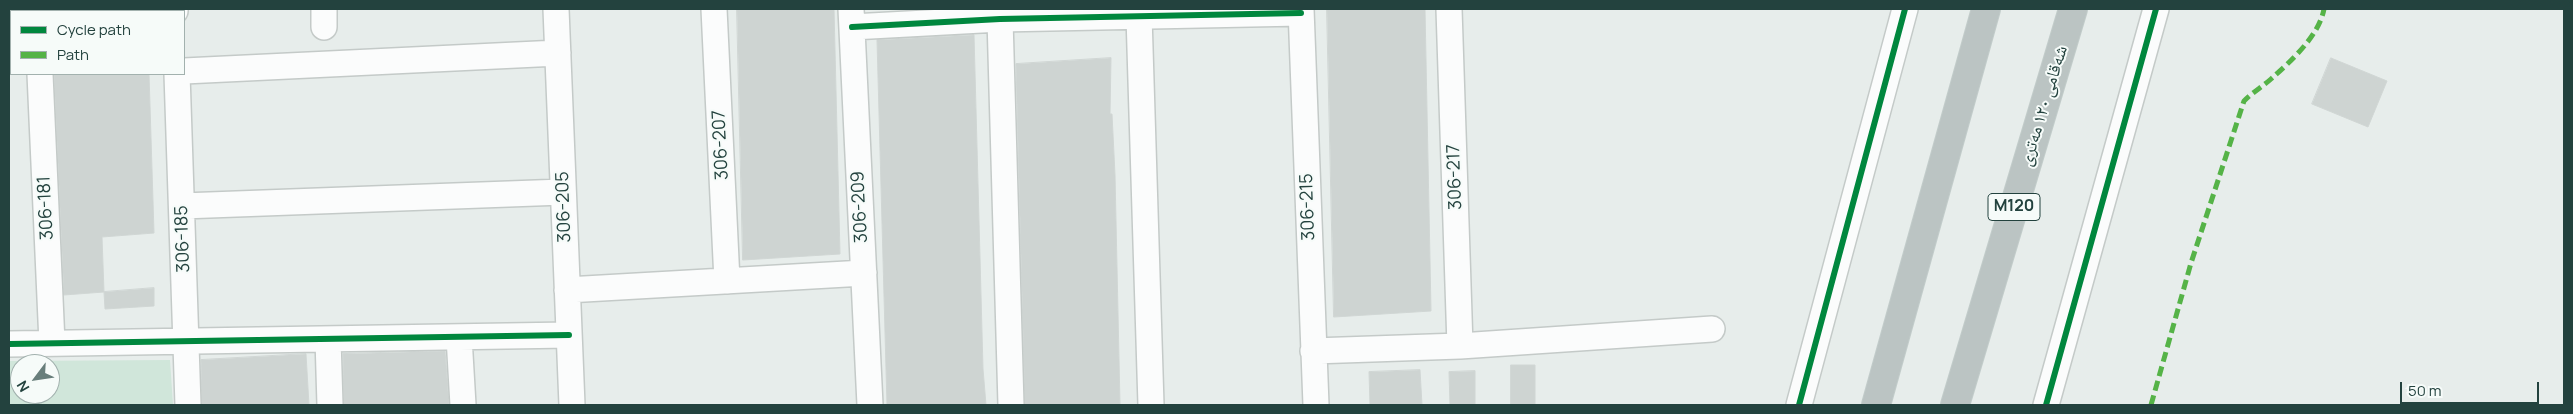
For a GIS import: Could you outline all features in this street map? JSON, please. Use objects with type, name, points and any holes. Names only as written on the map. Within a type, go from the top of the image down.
[{"type":"highway","points":[[1876,405],[1986,9]]},
{"type":"highway","name":"شەقامی ١٢٠ مەتری","points":[[1955,405],[2073,9]]},
{"type":"street","name":"306-205","points":[[556,9],[572,405]]},
{"type":"street","name":"306-207","points":[[714,9],[727,281]]},
{"type":"street","name":"306-217","points":[[1449,9],[1460,346]]},
{"type":"street","points":[[1799,405],[1905,9]]},
{"type":"street","points":[[2046,405],[2156,9]]},
{"type":"street","points":[[851,18],[1000,19],[1301,11]]},
{"type":"street","name":"306-215","points":[[1301,11],[1316,405]]},
{"type":"street","points":[[1139,16],[1151,405]]},
{"type":"street","name":"306-209","points":[[851,18],[870,405]]},
{"type":"street","points":[[1000,19],[1011,405]]},
{"type":"street","points":[[185,71],[558,53]]},
{"type":"street","name":"306-181","points":[[40,75],[52,343]]},
{"type":"street","name":"306-185","points":[[177,75],[188,405]]},
{"type":"street","points":[[182,206],[563,192]]},
{"type":"street","points":[[567,290],[864,273]]},
{"type":"street","points":[[1313,351],[1460,346],[1712,329]]},
{"type":"street","points":[[9,344],[569,335]]},
{"type":"street","points":[[460,337],[463,405]]},
{"type":"street","points":[[328,339],[330,405]]},
{"type":"green space","points":[[170,360],[173,405],[9,405],[9,361],[10,404],[60,404],[60,361]]},
{"type":"building","points":[[737,9],[834,9],[840,254],[743,260]]},
{"type":"building","points":[[1327,9],[1425,9],[1431,311],[1334,317]]},
{"type":"building","points":[[974,35],[983,369],[986,405],[887,405],[877,40]]},
{"type":"building","points":[[1111,58],[1110,114],[1112,114],[1115,175],[1120,405],[1025,405],[1016,64]]},
{"type":"building","points":[[2331,58],[2387,81],[2368,127],[2312,104]]},
{"type":"building","points":[[54,75],[149,75],[154,233],[102,237],[104,292],[64,295]]},
{"type":"building","points":[[154,288],[154,306],[105,309],[104,292]]},
{"type":"building","points":[[445,351],[449,405],[344,405],[343,354]]},
{"type":"building","points":[[306,354],[309,405],[202,405],[201,360]]},
{"type":"building","points":[[1511,365],[1535,365],[1535,405],[1511,405]]},
{"type":"building","points":[[1420,370],[1422,405],[1370,405],[1369,372]]},
{"type":"building","points":[[1475,371],[1475,405],[1450,405],[1449,372]]},
{"type":"marked path","points":[[2151,405],[2191,263],[2244,101],[2279,72],[2303,47],[2316,29],[2324,9]]},
{"type":"cycle path","points":[[1799,405],[1905,9]]},
{"type":"cycle path","points":[[2046,405],[2156,9]]},
{"type":"cycle path","points":[[852,27],[1000,19],[1301,13]]},
{"type":"cycle path","points":[[9,344],[569,335]]}]
